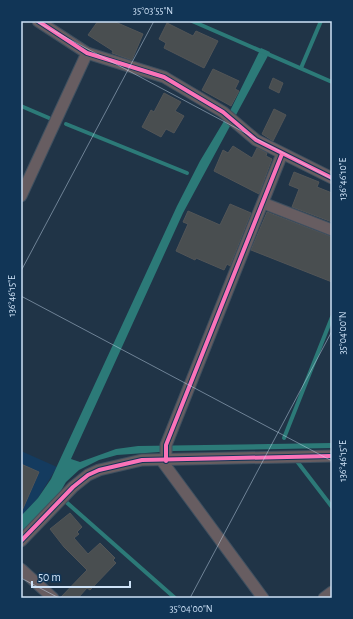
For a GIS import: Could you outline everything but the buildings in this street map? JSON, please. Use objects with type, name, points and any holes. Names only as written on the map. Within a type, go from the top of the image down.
[{"type":"street","points":[[38,21],[87,53],[164,77],[223,112],[256,140],[332,178]]},
{"type":"street","points":[[21,196],[87,53]]},
{"type":"street","points":[[263,598],[164,461],[166,445],[282,154]]},
{"type":"street","points":[[263,203],[332,230]]},
{"type":"street","points":[[21,541],[73,487],[88,475],[99,470],[142,460],[164,461],[332,456]]},
{"type":"street","points":[[21,569],[53,598]]},
{"type":"street","points":[[324,598],[332,592]]},
{"type":"shaded area","points":[[261,48],[270,52],[183,213],[71,459],[80,462],[116,449],[138,446],[332,443],[332,448],[174,451],[117,455],[99,460],[79,470],[66,482],[55,501],[21,534],[21,516],[38,498],[51,479],[177,206],[200,161],[230,111]]},
{"type":"shaded area","points":[[21,451],[57,467],[38,498],[21,516]]},
{"type":"waterway","points":[[192,21],[332,82]]},
{"type":"waterway","points":[[301,68],[321,21]]},
{"type":"waterway","points":[[21,106],[49,118]]},
{"type":"waterway","points":[[66,124],[187,173]]},
{"type":"waterway","points":[[284,438],[332,317]]},
{"type":"waterway","points":[[296,460],[332,507]]},
{"type":"waterway","points":[[65,501],[175,598]]},
{"type":"cycle path","points":[[38,21],[87,53],[164,77],[223,112],[256,140],[332,178]]},
{"type":"cycle path","points":[[166,461],[166,445],[282,154]]},
{"type":"cycle path","points":[[21,541],[73,487],[88,475],[99,470],[142,460],[332,456]]}]
